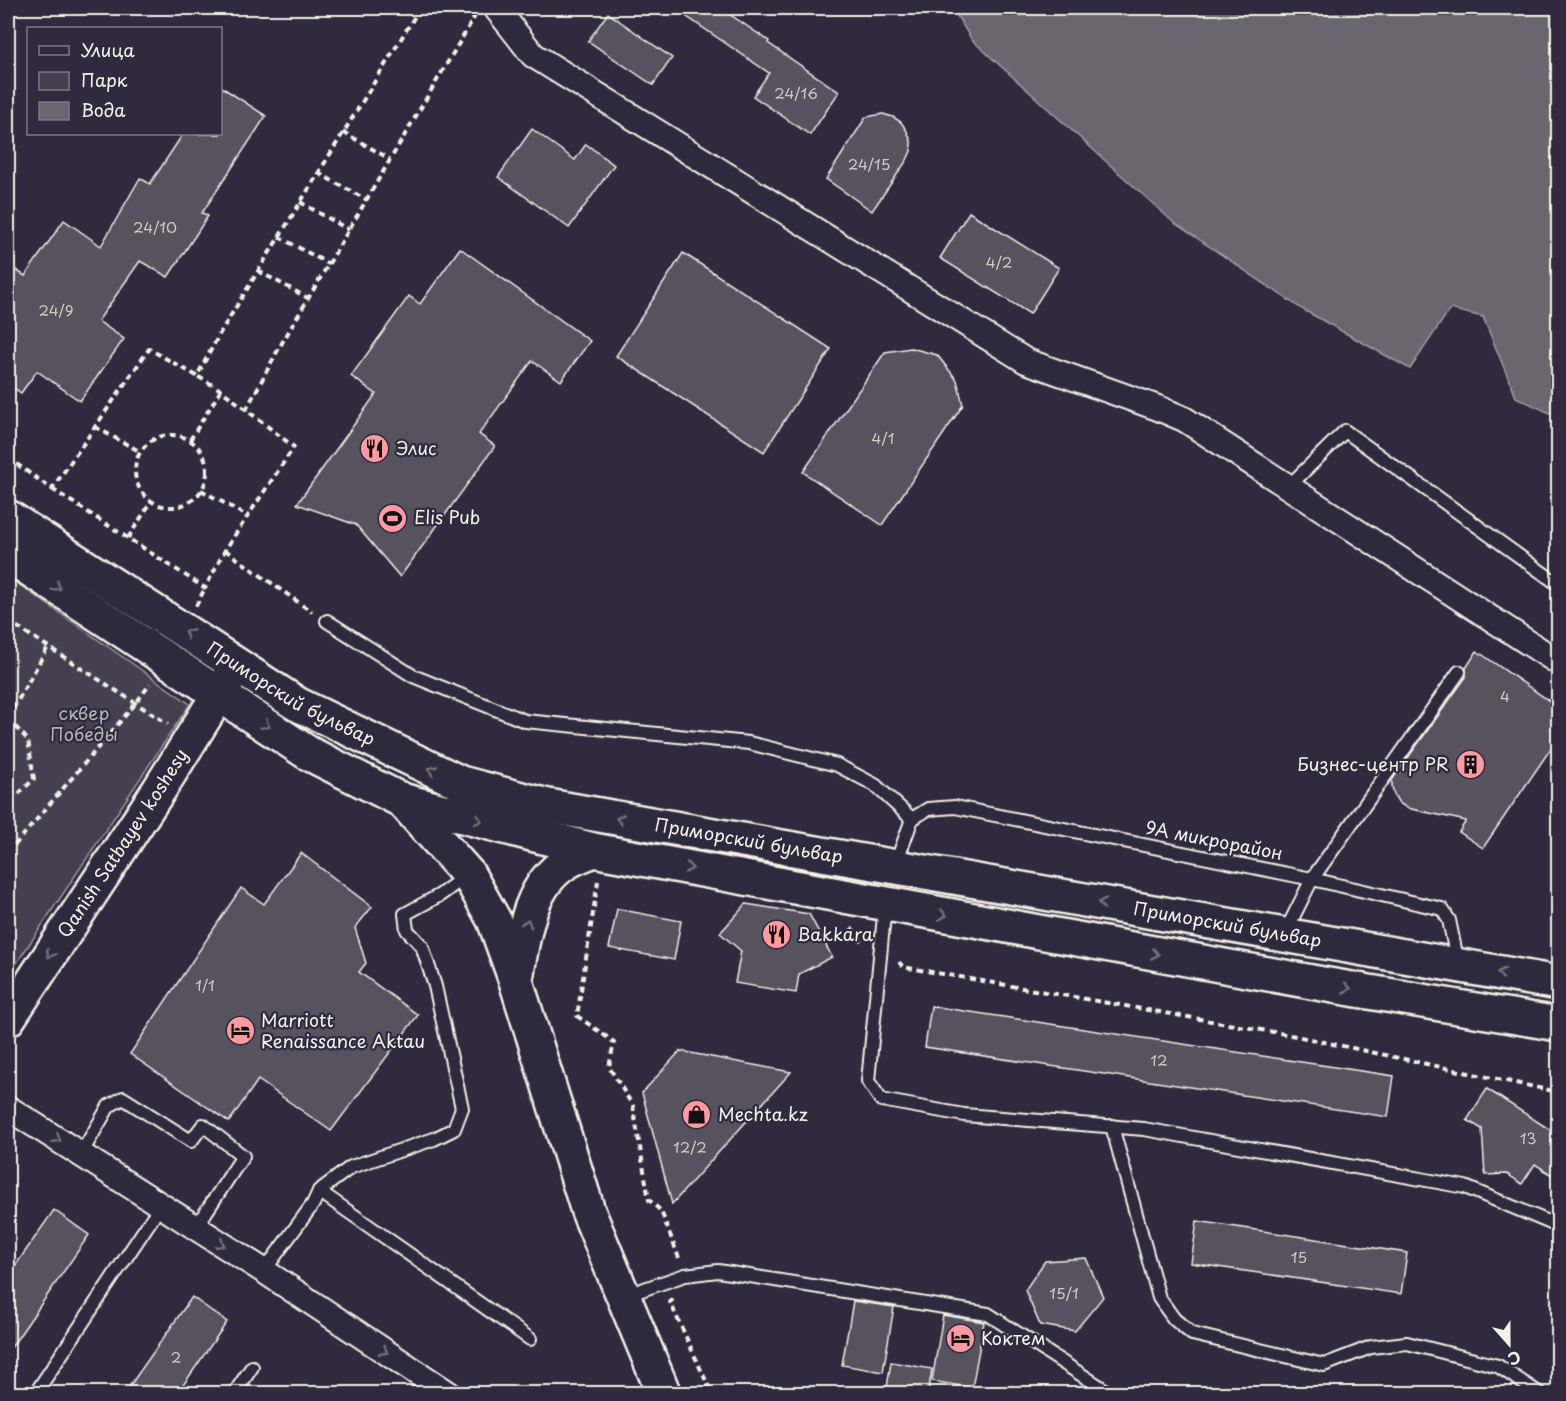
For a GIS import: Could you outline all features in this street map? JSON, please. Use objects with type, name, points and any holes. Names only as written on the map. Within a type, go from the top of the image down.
[{"type":"street","points":[[496,8],[532,55],[1026,361],[1185,419],[1558,662]]},
{"type":"street","name":"Приморский бульвар","points":[[8,517],[297,704],[461,783],[548,806],[1558,983]]},
{"type":"street","name":"Приморский бульвар","points":[[8,555],[308,753],[401,800],[596,865],[885,904],[1328,985],[1558,1024]]},
{"type":"street","name":"Qanish Satbayev koshesy","points":[[8,1019],[237,666]]},
{"type":"street","points":[[375,743],[401,800],[468,874],[494,920],[516,981],[588,1211],[664,1394]]},
{"type":"street","points":[[516,981],[525,929],[540,887],[566,862],[596,865]]},
{"type":"street","points":[[8,1108],[264,1271],[449,1394]]},
{"type":"lane","points":[[1288,487],[1345,431],[1558,584]]},
{"type":"lane","points":[[327,621],[413,676],[525,721],[749,743],[837,765],[875,785],[912,819],[895,867]]},
{"type":"lane","points":[[1284,935],[1312,879],[1459,672]]},
{"type":"lane","name":"9А микрорайон","points":[[912,819],[928,809],[955,807],[1312,879],[1442,909],[1449,920],[1458,965]]},
{"type":"lane","points":[[264,1271],[313,1203],[319,1191],[351,1167],[434,1139],[454,1129],[462,1108],[435,986],[422,946],[407,930],[405,914],[440,894],[468,874]]},
{"type":"lane","points":[[885,904],[868,1081],[881,1100],[964,1115],[1144,1130],[1465,1187],[1558,1226]]},
{"type":"lane","points":[[81,1154],[109,1106],[123,1098],[191,1141],[203,1125],[243,1156],[196,1227]]},
{"type":"lane","points":[[1112,1126],[1159,1298],[1173,1319],[1192,1334],[1324,1365],[1371,1347],[1407,1343],[1498,1366],[1540,1394]]},
{"type":"lane","points":[[319,1191],[530,1339]]},
{"type":"lane","points":[[34,1394],[161,1205]]},
{"type":"lane","points":[[624,1296],[685,1275],[718,1271],[988,1314],[1111,1394]]},
{"type":"lane","points":[[234,1394],[252,1367]]},
{"type":"path","points":[[197,376],[220,333],[420,8]]},
{"type":"path","points":[[246,410],[308,298],[480,8]]},
{"type":"path","points":[[343,132],[390,159]]},
{"type":"path","points":[[318,173],[367,200]]},
{"type":"path","points":[[300,202],[349,230]]},
{"type":"path","points":[[279,237],[329,264]]},
{"type":"path","points":[[258,271],[308,298]]},
{"type":"path","points":[[8,458],[52,489],[205,588],[225,550],[294,447],[221,390],[149,349],[52,489]]},
{"type":"path","points":[[190,441],[221,390]]},
{"type":"path","points":[[95,427],[141,452]]},
{"type":"path","points":[[166,435],[178,436],[190,441],[199,449],[205,460],[207,472],[204,485],[198,495],[188,503],[176,507],[151,502],[136,482],[137,458],[154,439],[166,435]]},
{"type":"path","points":[[201,490],[247,516]]},
{"type":"path","points":[[128,537],[151,502]]},
{"type":"path","points":[[225,550],[327,621]]},
{"type":"path","points":[[8,621],[191,739]]},
{"type":"path","points":[[8,804],[34,779],[28,740],[8,719],[48,647]]},
{"type":"path","points":[[8,853],[136,703]]},
{"type":"path","points":[[596,865],[577,1016],[614,1042],[609,1067],[633,1106],[649,1200],[661,1211],[689,1285],[670,1302],[712,1394]]},
{"type":"path","points":[[846,922],[860,940],[881,942],[903,967],[1296,1036],[1558,1092]]},
{"type":"green space","name":"сквер Победы","points":[[8,577],[190,704],[8,976]]},
{"type":"water","points":[[952,8],[1558,8],[1558,417],[1516,397],[1483,317],[1450,309],[1410,369],[1302,309],[1173,222],[972,40]]},
{"type":"building","points":[[674,8],[720,8],[839,92],[810,135],[753,96],[769,73]]},
{"type":"building","points":[[608,13],[672,58],[653,85],[588,41]]},
{"type":"building","points":[[222,87],[266,116],[202,213],[208,216],[168,277],[140,261],[98,321],[124,339],[80,401],[37,371],[21,393],[8,384],[8,265],[25,276],[64,220],[101,246],[140,178],[150,184],[182,135],[222,135]]},
{"type":"building","points":[[883,114],[901,122],[911,141],[911,151],[872,211],[826,179],[866,117]]},
{"type":"building","points":[[532,129],[575,160],[586,144],[614,165],[569,228],[498,177]]},
{"type":"building","points":[[969,212],[1059,268],[1030,314],[940,258]]},
{"type":"building","points":[[460,248],[590,341],[561,381],[532,361],[479,434],[495,446],[400,577],[356,525],[297,504],[376,394],[351,376],[409,296],[420,304]]},
{"type":"building","points":[[683,253],[831,349],[764,452],[616,356]]},
{"type":"building","points":[[911,348],[937,355],[957,380],[963,405],[882,525],[803,472],[885,352]]},
{"type":"building","name":"Бизнес-центр PR","points":[[1477,651],[1558,707],[1558,738],[1483,848],[1459,832],[1466,821],[1407,808],[1399,803],[1392,786],[1392,780],[1466,677],[1466,668]]},
{"type":"building","points":[[301,853],[372,907],[355,928],[366,963],[359,972],[418,1015],[331,1131],[258,1080],[229,1122],[130,1054],[241,888],[264,904]]},
{"type":"building","points":[[746,904],[809,914],[832,957],[799,974],[796,993],[735,983],[741,951],[720,933]]},
{"type":"building","points":[[617,909],[681,921],[674,960],[609,948]]},
{"type":"building","points":[[931,1006],[1394,1076],[1388,1117],[925,1047]]},
{"type":"building","points":[[680,1051],[791,1072],[672,1204],[642,1093]]},
{"type":"building","points":[[1487,1089],[1558,1135],[1558,1179],[1535,1164],[1522,1184],[1507,1174],[1485,1175],[1482,1129],[1467,1120]]},
{"type":"building","points":[[54,1210],[89,1235],[8,1352],[8,1276]]},
{"type":"building","points":[[1197,1221],[1407,1253],[1401,1294],[1191,1263]]},
{"type":"building","points":[[1086,1258],[1103,1297],[1075,1331],[1040,1325],[1025,1290],[1045,1261]]},
{"type":"building","points":[[192,1297],[227,1322],[177,1394],[124,1394]]},
{"type":"building","points":[[853,1301],[894,1307],[883,1372],[842,1365]]},
{"type":"building","points":[[943,1315],[984,1322],[972,1388],[932,1381]]},
{"type":"building","points":[[891,1362],[932,1369],[928,1394],[886,1394]]},
{"type":"place","name":"Элис","points":[[375,449]]},
{"type":"place","name":"Elis Pub","points":[[393,518]]},
{"type":"place","name":"Бизнес-центр PR","points":[[1470,765]]},
{"type":"place","name":"Bakkara","points":[[776,935]]},
{"type":"place","name":"Marriott Renaissance Aktau","points":[[240,1031]]},
{"type":"place","name":"Mechta.kz","points":[[697,1115]]},
{"type":"place","name":"Коктем","points":[[960,1339]]}]
